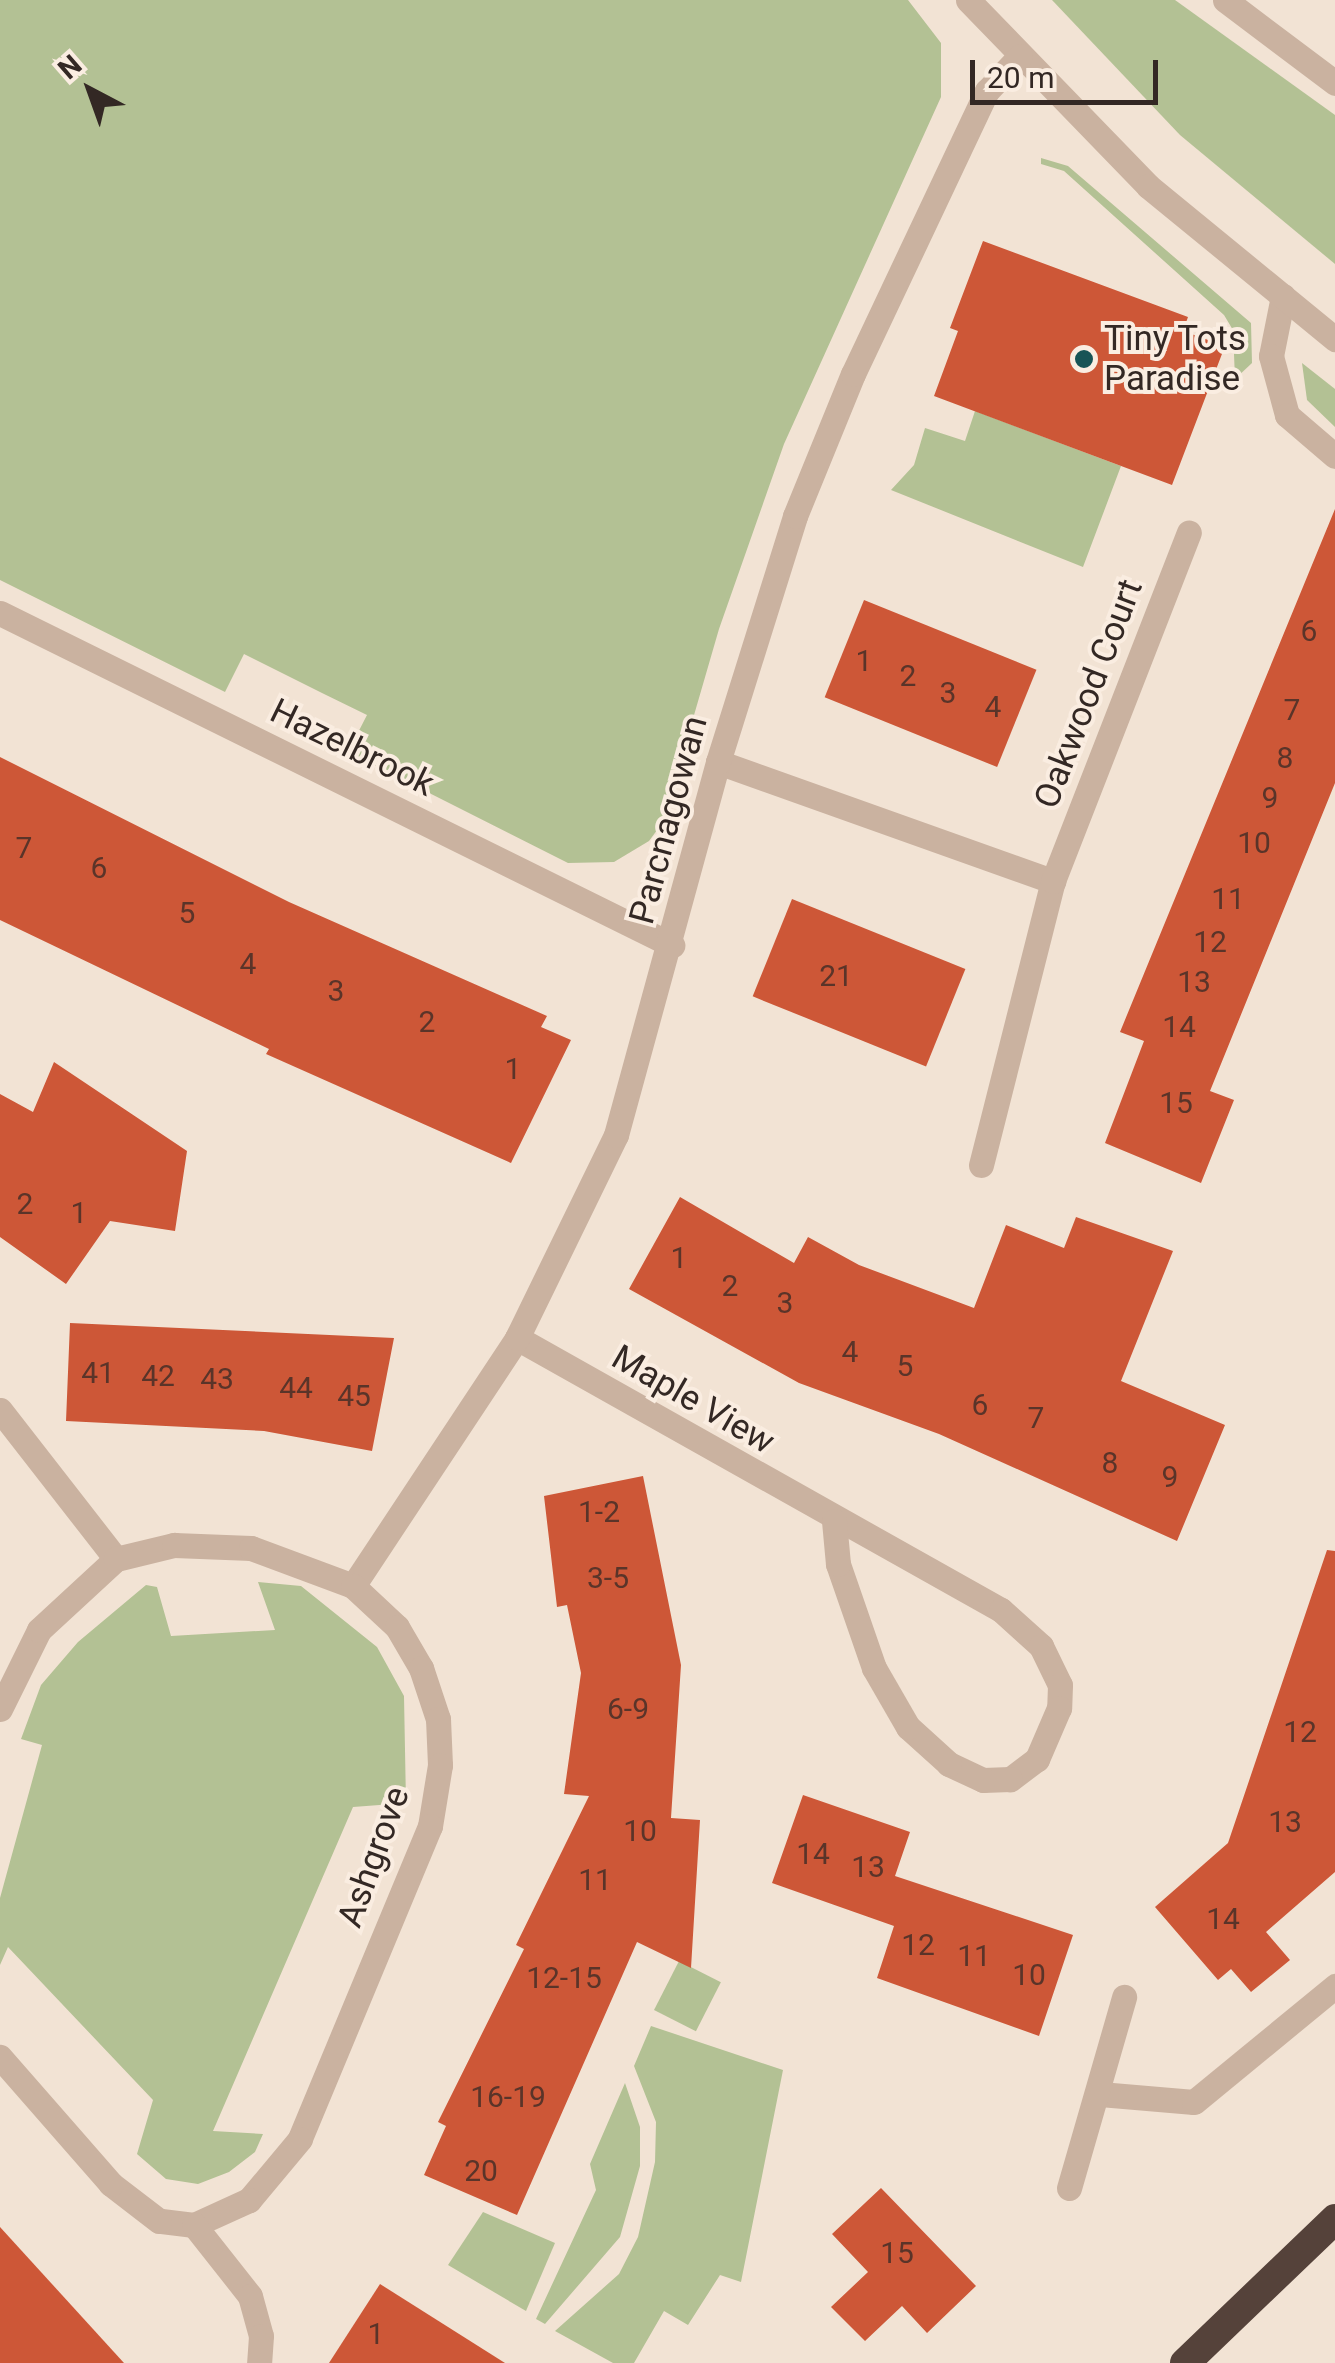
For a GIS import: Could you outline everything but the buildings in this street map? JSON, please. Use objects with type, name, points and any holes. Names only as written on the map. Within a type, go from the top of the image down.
[{"type":"highway","points":[[1184,2363],[1335,2220]]},
{"type":"street","points":[[968,0],[1148,186],[1335,340]]},
{"type":"street","points":[[1225,0],[1335,83]]},
{"type":"street","name":"Parcnagowan","points":[[352,1586],[518,1338],[616,1135],[672,945],[718,762],[796,516],[853,374],[987,91],[1020,56]]},
{"type":"street","points":[[1283,296],[1271,356],[1288,414],[1335,456]]},
{"type":"street","name":"Oakwood Court","points":[[981,1165],[1053,881],[1189,533]]},
{"type":"street","name":"Hazelbrook","points":[[0,613],[672,945]]},
{"type":"street","points":[[718,762],[1053,881]]},
{"type":"street","name":"Maple View","points":[[518,1338],[834,1521],[1002,1610],[1041,1646],[1060,1685],[1059,1708],[1037,1759],[1010,1779],[983,1780],[949,1764],[908,1727],[874,1668],[838,1564],[834,1521]]},
{"type":"street","points":[[0,1410],[116,1558],[39,1630],[0,1710]]},
{"type":"street","name":"Ashgrove","points":[[116,1558],[174,1545],[252,1548],[352,1586],[397,1627],[432,1702],[440,1765],[430,1826],[300,2140],[249,2200],[194,2226]]},
{"type":"street","points":[[1100,2094],[1194,2102],[1335,1986]]},
{"type":"street","points":[[1069,2188],[1100,2094],[1124,1997]]},
{"type":"street","points":[[0,2056],[111,2184],[159,2221],[194,2226],[250,2296],[262,2336],[258,2363]]},
{"type":"green space","points":[[0,0],[908,0],[941,43],[941,97],[784,444],[719,629],[663,822],[649,841],[614,862],[568,863],[348,752],[367,715],[244,654],[225,692],[0,580]]},
{"type":"green space","points":[[1052,0],[1175,0],[1335,115],[1335,264],[1180,135]]},
{"type":"green space","points":[[1041,158],[1068,166],[1251,323],[1252,363],[1235,379],[1233,330],[1224,315],[1064,171],[1041,164]]},
{"type":"green space","points":[[1302,363],[1335,389],[1335,427],[1307,400]]},
{"type":"green space","points":[[975,411],[1121,466],[1083,567],[891,490],[914,465],[925,428],[965,441]]},
{"type":"green space","points":[[258,1582],[301,1586],[377,1647],[404,1696],[406,1803],[353,1807],[213,2131],[263,2134],[255,2152],[229,2172],[198,2184],[166,2179],[137,2154],[153,2100],[8,1947],[0,1965],[0,1898],[42,1745],[21,1739],[41,1685],[78,1642],[146,1585],[157,1587],[171,1636],[275,1630]]},
{"type":"green space","points":[[679,1961],[721,1982],[696,2031],[654,2010]]},
{"type":"green space","points":[[651,2026],[783,2070],[741,2282],[720,2275],[688,2325],[664,2311],[634,2363],[613,2363],[555,2331],[619,2274],[638,2237],[655,2162],[656,2122],[634,2066]]},
{"type":"green space","points":[[625,2083],[640,2127],[640,2166],[620,2237],[545,2324],[536,2319],[596,2190],[590,2164]]},
{"type":"green space","points":[[483,2212],[555,2243],[526,2311],[448,2265]]},
{"type":"place","name":"Tiny Tots Paradise","points":[[1084,359]]}]
